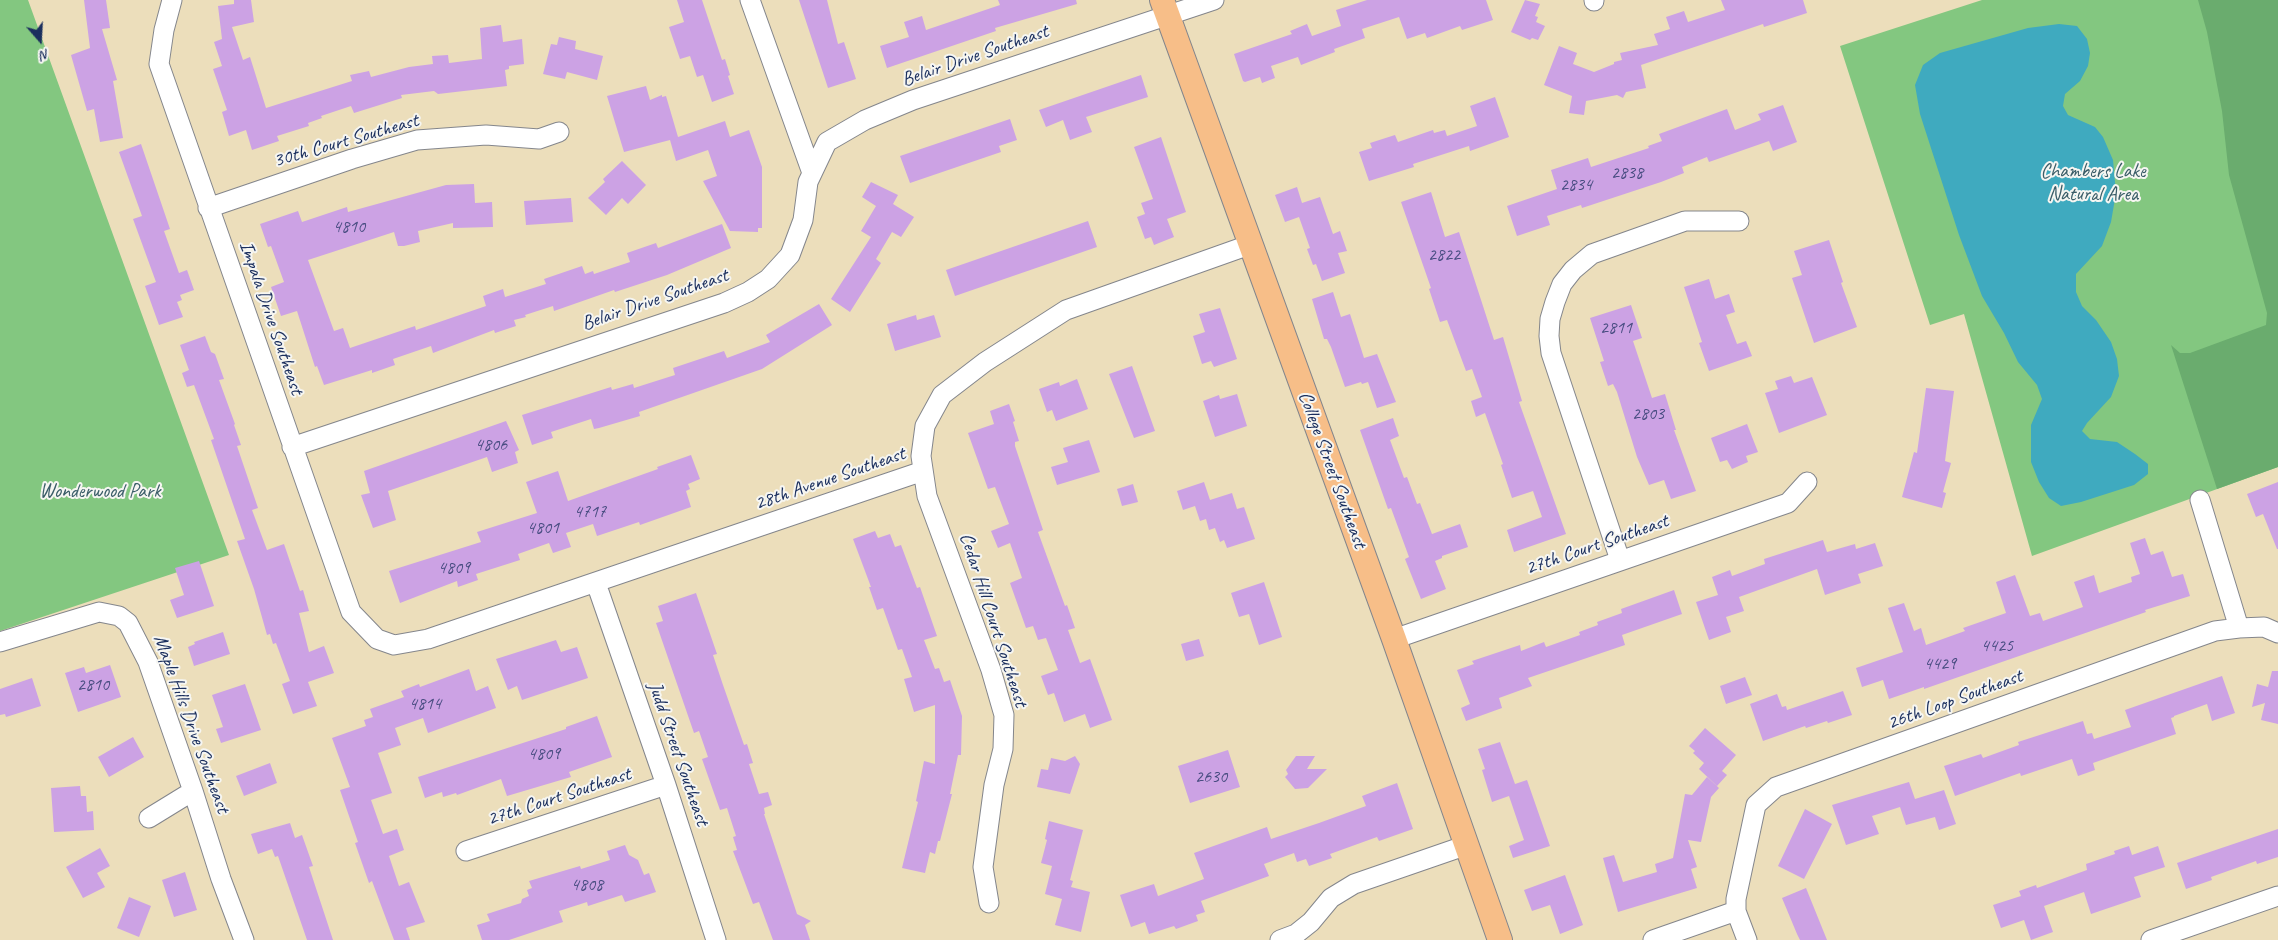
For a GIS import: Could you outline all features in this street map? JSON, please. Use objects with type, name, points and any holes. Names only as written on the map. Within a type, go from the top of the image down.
[{"type":"main road","name":"College Street Southeast","points":[[1164,8],[1394,639],[1500,940]]},
{"type":"street","name":"Impala Drive Southeast","points":[[172,0],[164,30],[159,64],[351,612],[377,639]]},
{"type":"street","points":[[750,0],[812,173]]},
{"type":"street","name":"Belair Drive Southeast","points":[[292,446],[724,303],[748,292],[768,278],[790,255],[803,220],[808,182],[827,142],[865,120],[913,100],[1164,8],[1214,0]]},
{"type":"street","name":"30th Court Southeast","points":[[208,208],[352,159],[417,140],[486,135],[539,139],[559,132]]},
{"type":"street","points":[[1620,560],[1551,353],[1550,319],[1562,284],[1573,270],[1592,254],[1685,221],[1739,221]]},
{"type":"street","name":"28th Avenue Southeast","points":[[377,639],[394,645],[428,640],[923,470],[921,456],[925,426],[942,395],[985,362],[1066,310],[1249,245]]},
{"type":"street","name":"Cedar Hill Court Southeast","points":[[923,470],[927,496],[991,670],[1004,715],[1003,749],[994,785],[983,867],[989,903]]},
{"type":"street","name":"27th Court Southeast","points":[[1394,639],[1788,503],[1807,482]]},
{"type":"street","points":[[2200,500],[2238,628]]},
{"type":"street","name":"Judd Street Southeast","points":[[596,583],[666,785],[716,940]]},
{"type":"street","name":"Maple Hills Drive Southeast","points":[[0,642],[99,612],[119,616],[128,623],[148,662],[193,791],[221,879],[244,940]]},
{"type":"street","name":"26th Loop Southeast","points":[[1736,911],[1736,899],[1756,805],[1776,787],[2215,631],[2264,627],[2278,633]]},
{"type":"street","name":"27th Court Southeast","points":[[466,851],[666,785]]},
{"type":"street","points":[[148,818],[193,791]]},
{"type":"street","points":[[1280,940],[1296,934],[1311,922],[1331,898],[1354,884],[1467,845]]},
{"type":"street","points":[[2151,940],[2278,896]]},
{"type":"street","points":[[1653,940],[1736,911],[1747,940]]},
{"type":"green space","name":"Wonderwood Park","points":[[0,0],[28,0],[229,555],[0,631]]},
{"type":"green space","name":"Chambers Lake Natural Area","points":[[1982,0],[2278,0],[2278,467],[2032,556],[1964,314],[1930,325],[1840,46]]},
{"type":"green space","points":[[2198,0],[2278,0],[2278,467],[2217,489],[2171,345],[2180,353],[2190,353],[2266,325],[2267,313],[2229,175],[2222,111],[2207,32]]},
{"type":"water","points":[[2059,24],[2077,26],[2087,39],[2090,53],[2088,66],[2080,81],[2065,94],[2063,106],[2068,115],[2095,127],[2103,137],[2113,160],[2116,193],[2111,222],[2102,246],[2076,274],[2076,292],[2082,306],[2096,320],[2111,342],[2117,359],[2119,376],[2111,397],[2082,431],[2090,439],[2117,442],[2148,464],[2148,474],[2134,485],[2081,502],[2061,506],[2049,498],[2039,482],[2031,462],[2031,425],[2042,399],[2037,385],[2018,362],[2004,333],[1982,296],[1959,235],[1920,114],[1915,85],[1923,65],[1940,53],[2028,28]]},
{"type":"building","points":[[84,0],[106,0],[110,28],[102,29],[117,80],[113,81],[123,138],[100,142],[94,109],[87,111],[71,55],[90,48]]},
{"type":"building","points":[[234,0],[251,0],[254,22],[232,27],[243,60],[250,57],[266,108],[352,81],[350,75],[369,71],[371,77],[409,67],[433,64],[432,56],[448,55],[449,63],[482,59],[480,28],[501,25],[503,42],[522,39],[524,64],[509,66],[509,69],[505,70],[507,86],[438,94],[434,91],[401,95],[402,98],[354,113],[351,106],[321,116],[322,118],[308,123],[309,126],[277,136],[279,141],[252,150],[246,130],[229,136],[222,112],[227,110],[213,69],[222,66],[214,42],[222,39],[218,6],[234,4]]},
{"type":"building","points":[[677,0],[702,0],[722,60],[725,59],[734,94],[712,102],[703,75],[697,77],[690,56],[680,59],[669,27],[684,22]]},
{"type":"building","points":[[799,0],[827,0],[838,44],[844,42],[856,79],[828,88]]},
{"type":"building","points":[[998,0],[1076,0],[1077,4],[995,28],[996,31],[887,68],[880,46],[909,37],[904,22],[922,16],[926,30],[1000,5]]},
{"type":"building","points":[[1367,0],[1486,0],[1493,20],[1462,30],[1460,26],[1427,38],[1425,33],[1407,39],[1399,17],[1362,29],[1365,38],[1334,49],[1335,52],[1301,65],[1298,57],[1271,66],[1275,78],[1262,83],[1260,77],[1243,81],[1234,54],[1292,34],[1290,31],[1307,24],[1312,36],[1341,26],[1336,10]]},
{"type":"building","points":[[1525,0],[1540,4],[1535,16],[1538,17],[1536,22],[1545,26],[1538,40],[1532,38],[1530,40],[1511,32]]},
{"type":"building","points":[[1721,0],[1803,0],[1807,13],[1764,27],[1763,24],[1641,65],[1646,88],[1626,92],[1623,98],[1617,95],[1586,101],[1584,115],[1569,113],[1572,96],[1544,85],[1559,46],[1577,53],[1573,64],[1594,72],[1622,60],[1620,53],[1658,45],[1654,34],[1670,29],[1666,17],[1684,11],[1688,22],[1725,10]]},
{"type":"building","points":[[559,37],[576,41],[575,49],[603,56],[597,80],[567,72],[565,79],[543,74],[551,44],[557,45]]},
{"type":"building","points":[[1141,75],[1148,97],[1086,117],[1092,132],[1070,140],[1063,120],[1046,127],[1039,110]]},
{"type":"building","points":[[646,86],[650,100],[662,95],[662,97],[666,96],[678,137],[725,121],[730,137],[749,130],[762,167],[762,228],[758,228],[758,232],[730,231],[703,181],[717,176],[708,150],[676,161],[670,140],[624,152],[607,96]]},
{"type":"building","points":[[1495,97],[1509,137],[1470,151],[1469,146],[1413,164],[1414,167],[1369,181],[1359,152],[1372,148],[1370,143],[1395,135],[1398,142],[1433,130],[1434,133],[1445,130],[1447,136],[1477,126],[1470,106]]},
{"type":"building","points":[[1783,105],[1797,142],[1773,151],[1769,141],[1709,162],[1707,157],[1682,167],[1684,173],[1661,182],[1582,208],[1581,205],[1547,216],[1550,225],[1517,236],[1507,206],[1557,189],[1551,170],[1588,158],[1591,167],[1649,148],[1648,146],[1662,141],[1659,134],[1727,109],[1735,130],[1761,120],[1758,114]]},
{"type":"building","points":[[1010,119],[1017,140],[999,146],[1001,152],[910,183],[900,156]]},
{"type":"building","points":[[1161,137],[1186,212],[1167,219],[1174,237],[1154,245],[1151,237],[1145,239],[1137,217],[1145,214],[1141,203],[1153,199],[1134,147]]},
{"type":"building","points":[[141,144],[170,229],[164,231],[179,273],[187,270],[194,290],[180,295],[182,300],[177,302],[183,317],[159,325],[145,286],[156,282],[133,219],[142,216],[119,152]]},
{"type":"building","points":[[622,161],[646,185],[628,204],[622,198],[606,215],[588,198],[605,182],[603,179]]},
{"type":"building","points":[[871,182],[898,195],[893,204],[914,217],[901,237],[892,232],[876,259],[881,263],[850,312],[831,299],[871,237],[861,231],[876,206],[862,197]]},
{"type":"building","points":[[474,184],[475,203],[492,202],[493,227],[453,228],[453,223],[418,231],[420,242],[404,246],[398,246],[394,232],[308,260],[334,331],[343,328],[350,348],[415,326],[416,330],[486,306],[483,296],[503,289],[505,297],[546,284],[544,279],[582,266],[585,274],[593,271],[594,274],[630,262],[627,253],[656,243],[658,248],[722,224],[731,248],[667,275],[615,292],[614,290],[554,311],[553,306],[525,315],[526,317],[514,320],[516,326],[495,333],[494,330],[433,353],[431,346],[393,359],[395,365],[324,385],[317,366],[315,367],[297,311],[281,316],[271,287],[284,282],[271,246],[268,247],[260,224],[298,211],[302,222],[347,207],[348,212],[446,185]]},
{"type":"building","points":[[1297,187],[1302,203],[1320,197],[1333,234],[1340,231],[1347,251],[1338,253],[1345,273],[1322,281],[1316,264],[1313,265],[1307,249],[1310,248],[1299,217],[1285,222],[1275,195]]},
{"type":"building","points":[[1431,192],[1445,237],[1459,232],[1494,340],[1503,337],[1522,401],[1519,402],[1566,534],[1514,552],[1507,530],[1542,517],[1533,491],[1512,498],[1501,465],[1503,464],[1485,413],[1476,417],[1471,401],[1482,397],[1472,369],[1466,371],[1447,320],[1440,322],[1429,289],[1431,288],[1401,202]]},
{"type":"building","points":[[571,198],[573,222],[526,225],[524,201]]},
{"type":"building","points":[[1088,221],[1097,247],[955,296],[946,270]]},
{"type":"building","points":[[1829,240],[1843,282],[1841,283],[1857,327],[1814,343],[1792,278],[1802,275],[1794,251]]},
{"type":"building","points":[[1709,279],[1715,299],[1729,294],[1735,312],[1726,315],[1737,344],[1746,341],[1752,356],[1709,371],[1699,343],[1702,342],[1684,287]]},
{"type":"building","points":[[1333,292],[1341,317],[1350,314],[1364,358],[1377,354],[1396,402],[1377,408],[1368,382],[1345,387],[1331,347],[1327,339],[1324,339],[1312,299]]},
{"type":"building","points":[[819,304],[832,325],[762,369],[639,412],[640,416],[594,429],[591,419],[551,432],[553,438],[532,445],[522,415],[611,387],[612,390],[633,384],[634,388],[675,375],[673,368],[724,351],[727,358],[770,342],[766,335]]},
{"type":"building","points":[[1631,305],[1642,338],[1633,341],[1652,398],[1665,394],[1676,430],[1674,430],[1696,491],[1671,499],[1664,480],[1649,485],[1637,457],[1617,392],[1613,384],[1608,386],[1600,362],[1604,361],[1590,318]]},
{"type":"building","points":[[1220,308],[1237,359],[1214,367],[1211,361],[1202,364],[1193,336],[1205,332],[1199,314]]},
{"type":"building","points":[[916,315],[917,320],[934,315],[941,337],[895,351],[887,324]]},
{"type":"building","points":[[205,336],[211,352],[215,354],[224,379],[219,380],[235,424],[241,445],[237,446],[258,508],[252,510],[267,550],[284,544],[300,591],[303,590],[309,611],[299,613],[309,652],[324,646],[334,673],[308,682],[317,706],[293,714],[282,684],[290,681],[276,643],[273,644],[270,634],[267,635],[254,589],[237,541],[245,539],[211,440],[214,439],[194,385],[187,387],[182,373],[189,370],[180,345]]},
{"type":"building","points":[[1132,366],[1155,431],[1134,438],[1109,374]]},
{"type":"building","points":[[1791,376],[1794,383],[1812,377],[1827,415],[1779,433],[1765,393],[1778,389],[1775,381]]},
{"type":"building","points":[[1077,379],[1088,409],[1056,421],[1052,410],[1047,412],[1039,389],[1059,382],[1060,386]]},
{"type":"building","points":[[1926,388],[1954,391],[1945,461],[1951,463],[1943,492],[1946,493],[1942,508],[1902,497],[1914,452],[1917,453]]},
{"type":"building","points":[[1237,394],[1247,426],[1215,437],[1203,401],[1219,395],[1220,399]]},
{"type":"building","points":[[1009,404],[1019,441],[1015,442],[1015,446],[1043,530],[1038,532],[1075,628],[1068,630],[1080,663],[1090,659],[1112,720],[1090,728],[1085,714],[1064,722],[1054,693],[1048,695],[1041,676],[1058,670],[1046,638],[1038,640],[1033,626],[1026,628],[1010,583],[1022,578],[1010,543],[998,548],[991,531],[1009,524],[995,487],[988,489],[968,433],[994,424],[990,411]]},
{"type":"building","points":[[1393,418],[1399,436],[1390,440],[1404,478],[1407,477],[1417,504],[1420,503],[1432,534],[1460,524],[1468,547],[1442,556],[1442,558],[1435,561],[1446,589],[1421,599],[1405,559],[1409,557],[1391,508],[1388,509],[1360,430]]},
{"type":"building","points":[[506,421],[519,450],[515,452],[518,463],[492,472],[487,457],[388,491],[396,520],[373,528],[361,495],[370,493],[364,471]]},
{"type":"building","points":[[1747,424],[1758,452],[1746,456],[1748,462],[1732,469],[1727,460],[1720,462],[1711,438]]},
{"type":"building","points":[[1089,440],[1100,472],[1057,485],[1051,467],[1068,462],[1063,448]]},
{"type":"building","points":[[691,455],[700,479],[688,484],[690,489],[686,491],[691,507],[640,525],[639,522],[597,536],[593,524],[566,533],[571,547],[553,553],[549,543],[518,554],[520,560],[476,574],[478,580],[458,587],[457,581],[400,603],[389,571],[481,542],[477,532],[537,513],[526,482],[558,471],[568,501],[658,469],[657,467]]},
{"type":"building","points":[[1204,482],[1210,500],[1232,493],[1237,509],[1244,507],[1255,539],[1227,548],[1224,540],[1220,542],[1215,528],[1209,530],[1206,519],[1200,521],[1195,506],[1183,510],[1177,491]]},
{"type":"building","points":[[2278,482],[2277,549],[2263,514],[2256,517],[2247,494]]},
{"type":"building","points":[[1133,484],[1138,502],[1122,506],[1117,489]]},
{"type":"building","points":[[875,531],[878,538],[890,534],[895,547],[901,545],[917,588],[920,587],[937,636],[924,640],[935,669],[939,668],[944,682],[950,680],[962,716],[961,755],[958,755],[950,794],[952,794],[940,841],[938,841],[935,854],[930,852],[925,873],[902,868],[918,802],[916,801],[924,761],[935,764],[935,705],[914,712],[904,679],[912,677],[902,649],[898,650],[883,608],[877,610],[869,587],[871,587],[853,539]]},
{"type":"building","points":[[2145,538],[2151,555],[2163,551],[2172,577],[2183,574],[2190,596],[2145,610],[2146,612],[1924,689],[1924,687],[1889,699],[1883,680],[1862,687],[1856,668],[1903,652],[1888,608],[1904,603],[1914,631],[1921,628],[1926,645],[1965,631],[1963,628],[2006,613],[1996,582],[2015,575],[2030,616],[2040,613],[2043,621],[2083,607],[2074,582],[2094,575],[2099,593],[2132,582],[2131,577],[2140,574],[2130,543]]},
{"type":"building","points":[[1823,540],[1827,552],[1855,544],[1856,549],[1875,543],[1883,566],[1858,574],[1861,583],[1825,595],[1817,569],[1739,597],[1744,611],[1726,617],[1731,632],[1709,640],[1696,602],[1718,595],[1712,577],[1730,570],[1732,576],[1765,564],[1764,559]]},
{"type":"building","points":[[199,561],[214,606],[177,618],[170,600],[184,595],[175,568]]},
{"type":"building","points":[[1264,582],[1282,637],[1259,645],[1249,614],[1239,617],[1231,593]]},
{"type":"building","points":[[1674,590],[1682,614],[1622,635],[1625,645],[1528,678],[1532,686],[1499,698],[1502,708],[1466,721],[1461,708],[1470,704],[1457,670],[1474,664],[1472,661],[1520,645],[1521,651],[1544,642],[1546,647],[1580,635],[1579,632],[1598,625],[1597,622],[1622,613],[1621,609]]},
{"type":"building","points":[[696,593],[717,654],[713,655],[723,685],[744,745],[747,744],[753,763],[749,764],[759,794],[768,792],[772,805],[764,808],[764,814],[797,914],[811,921],[805,925],[810,940],[773,940],[759,902],[753,904],[733,851],[737,850],[733,837],[736,836],[727,808],[720,810],[702,759],[708,757],[699,731],[694,733],[656,623],[663,621],[658,606]]},
{"type":"building","points":[[223,632],[230,654],[194,666],[188,647],[195,644],[194,642]]},
{"type":"building","points":[[1199,639],[1204,656],[1186,661],[1181,644]]},
{"type":"building","points":[[556,640],[561,652],[577,647],[588,678],[522,700],[517,686],[508,690],[496,659]]},
{"type":"building","points":[[110,665],[121,697],[78,712],[65,673],[84,667],[86,673]]},
{"type":"building","points":[[469,669],[476,691],[488,686],[496,708],[428,733],[423,718],[395,728],[401,745],[378,753],[392,793],[371,800],[383,834],[397,829],[404,850],[389,856],[399,886],[409,882],[425,922],[406,928],[410,940],[394,940],[372,881],[369,883],[355,843],[358,842],[340,790],[350,787],[332,738],[366,726],[364,720],[373,717],[370,709],[404,697],[401,691],[419,684],[420,687]]},
{"type":"building","points":[[2272,671],[2278,671],[2278,724],[2261,720],[2265,703],[2252,707],[2257,684],[2268,687]]},
{"type":"building","points":[[2222,676],[2235,713],[2212,721],[2207,704],[2171,718],[2176,734],[2093,763],[2095,770],[2078,776],[2072,759],[2021,776],[2020,773],[1955,796],[1944,766],[1981,754],[1983,758],[2019,745],[2018,742],[2083,721],[2087,734],[2092,733],[2094,739],[2131,727],[2125,710]]},
{"type":"building","points":[[1745,677],[1752,695],[1726,704],[1720,686]]},
{"type":"building","points":[[32,678],[41,706],[6,717],[5,714],[0,715],[0,689]]},
{"type":"building","points":[[245,684],[261,730],[221,743],[216,729],[223,727],[212,695]]},
{"type":"building","points":[[1843,691],[1852,715],[1828,723],[1827,721],[1806,728],[1805,726],[1763,741],[1750,704],[1777,694],[1782,707],[1786,706],[1787,710]]},
{"type":"building","points":[[597,716],[612,757],[569,772],[571,777],[507,796],[501,779],[457,795],[456,793],[443,797],[442,792],[425,798],[418,777],[566,729],[566,727]]},
{"type":"building","points":[[1705,728],[1736,755],[1722,771],[1727,775],[1717,786],[1699,769],[1704,763],[1693,753],[1695,751],[1689,746]]},
{"type":"building","points":[[133,737],[144,757],[109,777],[98,757]]},
{"type":"building","points":[[1500,742],[1515,784],[1527,780],[1550,846],[1513,858],[1509,846],[1524,840],[1509,796],[1492,802],[1482,770],[1485,769],[1478,749]]},
{"type":"building","points":[[1228,750],[1240,787],[1190,803],[1178,766]]},
{"type":"building","points":[[1075,756],[1080,764],[1070,794],[1037,787],[1041,769],[1048,770],[1051,758],[1065,761]]},
{"type":"building","points":[[1296,756],[1315,756],[1307,769],[1327,769],[1308,788],[1295,789],[1285,777],[1288,774],[1286,770]]},
{"type":"building","points":[[270,763],[277,783],[244,796],[236,776]]},
{"type":"building","points":[[1707,777],[1719,788],[1711,797],[1701,842],[1688,840],[1697,867],[1691,869],[1697,888],[1618,912],[1603,858],[1614,855],[1623,882],[1657,872],[1655,864],[1673,858],[1685,794],[1692,795]]},
{"type":"building","points":[[1909,782],[1915,799],[1944,790],[1956,824],[1939,830],[1935,817],[1906,825],[1900,807],[1872,816],[1879,834],[1846,845],[1832,805]]},
{"type":"building","points":[[1397,783],[1413,829],[1379,841],[1377,837],[1330,854],[1332,858],[1309,866],[1306,859],[1297,862],[1294,853],[1264,864],[1269,876],[1201,901],[1205,912],[1196,915],[1198,921],[1176,929],[1174,926],[1149,934],[1145,922],[1131,927],[1120,895],[1154,884],[1158,896],[1204,879],[1194,853],[1267,827],[1271,839],[1319,823],[1366,806],[1362,796]]},
{"type":"building","points":[[80,786],[81,796],[86,796],[87,812],[93,811],[94,830],[54,832],[51,788]]},
{"type":"building","points":[[1805,809],[1832,824],[1804,879],[1778,866]]},
{"type":"building","points":[[1049,821],[1083,830],[1070,880],[1073,881],[1071,887],[1090,892],[1081,932],[1055,925],[1062,899],[1045,894],[1052,866],[1041,863],[1047,840],[1045,839]]},
{"type":"building","points":[[290,823],[295,838],[302,835],[313,866],[309,867],[333,940],[307,940],[278,856],[275,857],[272,849],[258,854],[251,834]]},
{"type":"building","points":[[2278,829],[2278,857],[2257,864],[2256,861],[2211,877],[2212,880],[2186,889],[2177,863]]},
{"type":"building","points":[[625,845],[629,855],[638,860],[644,875],[649,873],[656,892],[625,902],[622,895],[588,906],[587,902],[559,911],[563,922],[509,940],[482,940],[477,925],[490,921],[487,914],[521,903],[522,899],[529,896],[527,890],[532,888],[529,881],[580,866],[581,869],[610,860],[607,851]]},
{"type":"building","points":[[2129,846],[2132,855],[2158,846],[2165,867],[2134,877],[2141,897],[2091,914],[2084,892],[2044,906],[2053,932],[2031,940],[2024,920],[2001,928],[1993,905],[2021,896],[2019,891],[2036,885],[2037,888],[2087,870],[2086,864],[2115,854],[2114,851]]},
{"type":"building","points":[[100,848],[110,866],[97,873],[105,887],[83,898],[66,867]]},
{"type":"building","points":[[185,872],[197,910],[174,917],[162,880]]},
{"type":"building","points":[[1565,875],[1583,925],[1560,934],[1550,905],[1532,911],[1524,890]]},
{"type":"building","points":[[1806,888],[1827,940],[1800,940],[1782,898]]},
{"type":"building","points":[[129,897],[151,906],[139,937],[117,928]]}]
